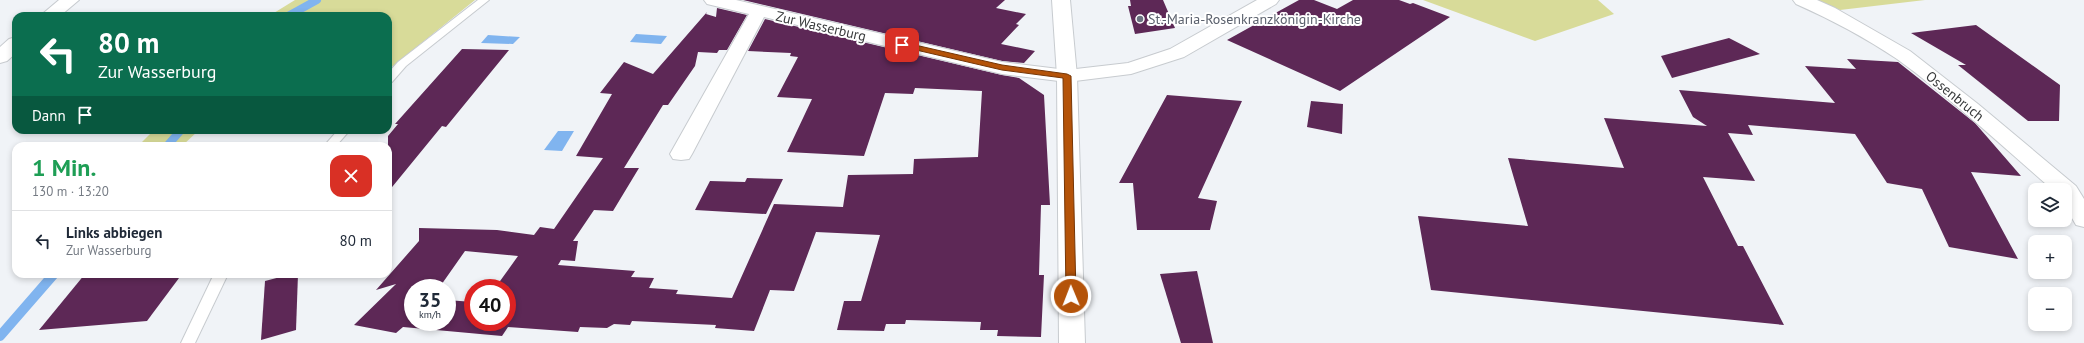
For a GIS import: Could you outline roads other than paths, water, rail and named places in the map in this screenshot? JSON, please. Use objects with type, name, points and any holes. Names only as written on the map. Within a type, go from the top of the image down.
[{"type":"street","points":[[54,12],[70,0]]},
{"type":"street","name":"Zur Wasserburg","points":[[713,0],[1002,68],[1067,76],[1131,68],[1178,53],[1270,0]]},
{"type":"street","points":[[1061,0],[1067,76],[1072,343]]},
{"type":"street","name":"Ossenbruch","points":[[1802,0],[1829,12],[1903,55],[1947,89],[2068,191],[2084,220]]},
{"type":"street","name":"Zur Wasserburg","points":[[681,154],[759,11]]},
{"type":"street","points":[[0,57],[12,46]]},
{"type":"lane","points":[[392,75],[402,64],[484,0]]},
{"type":"lane","points":[[334,142],[340,134]]},
{"type":"lane","points":[[188,343],[219,278]]},
{"type":"water","points":[[636,34],[667,36],[661,44],[630,42]]},
{"type":"water","points":[[488,35],[520,37],[513,44],[481,43]]},
{"type":"water","points":[[558,131],[574,131],[562,151],[544,150]]},
{"type":"waterway","points":[[295,12],[317,0]]},
{"type":"waterway","points":[[170,142],[178,134]]},
{"type":"waterway","points":[[0,336],[51,278]]},
{"type":"place","name":"St.-Maria-Rosenkranzkönigin-Kirche","points":[[1140,19]]}]
